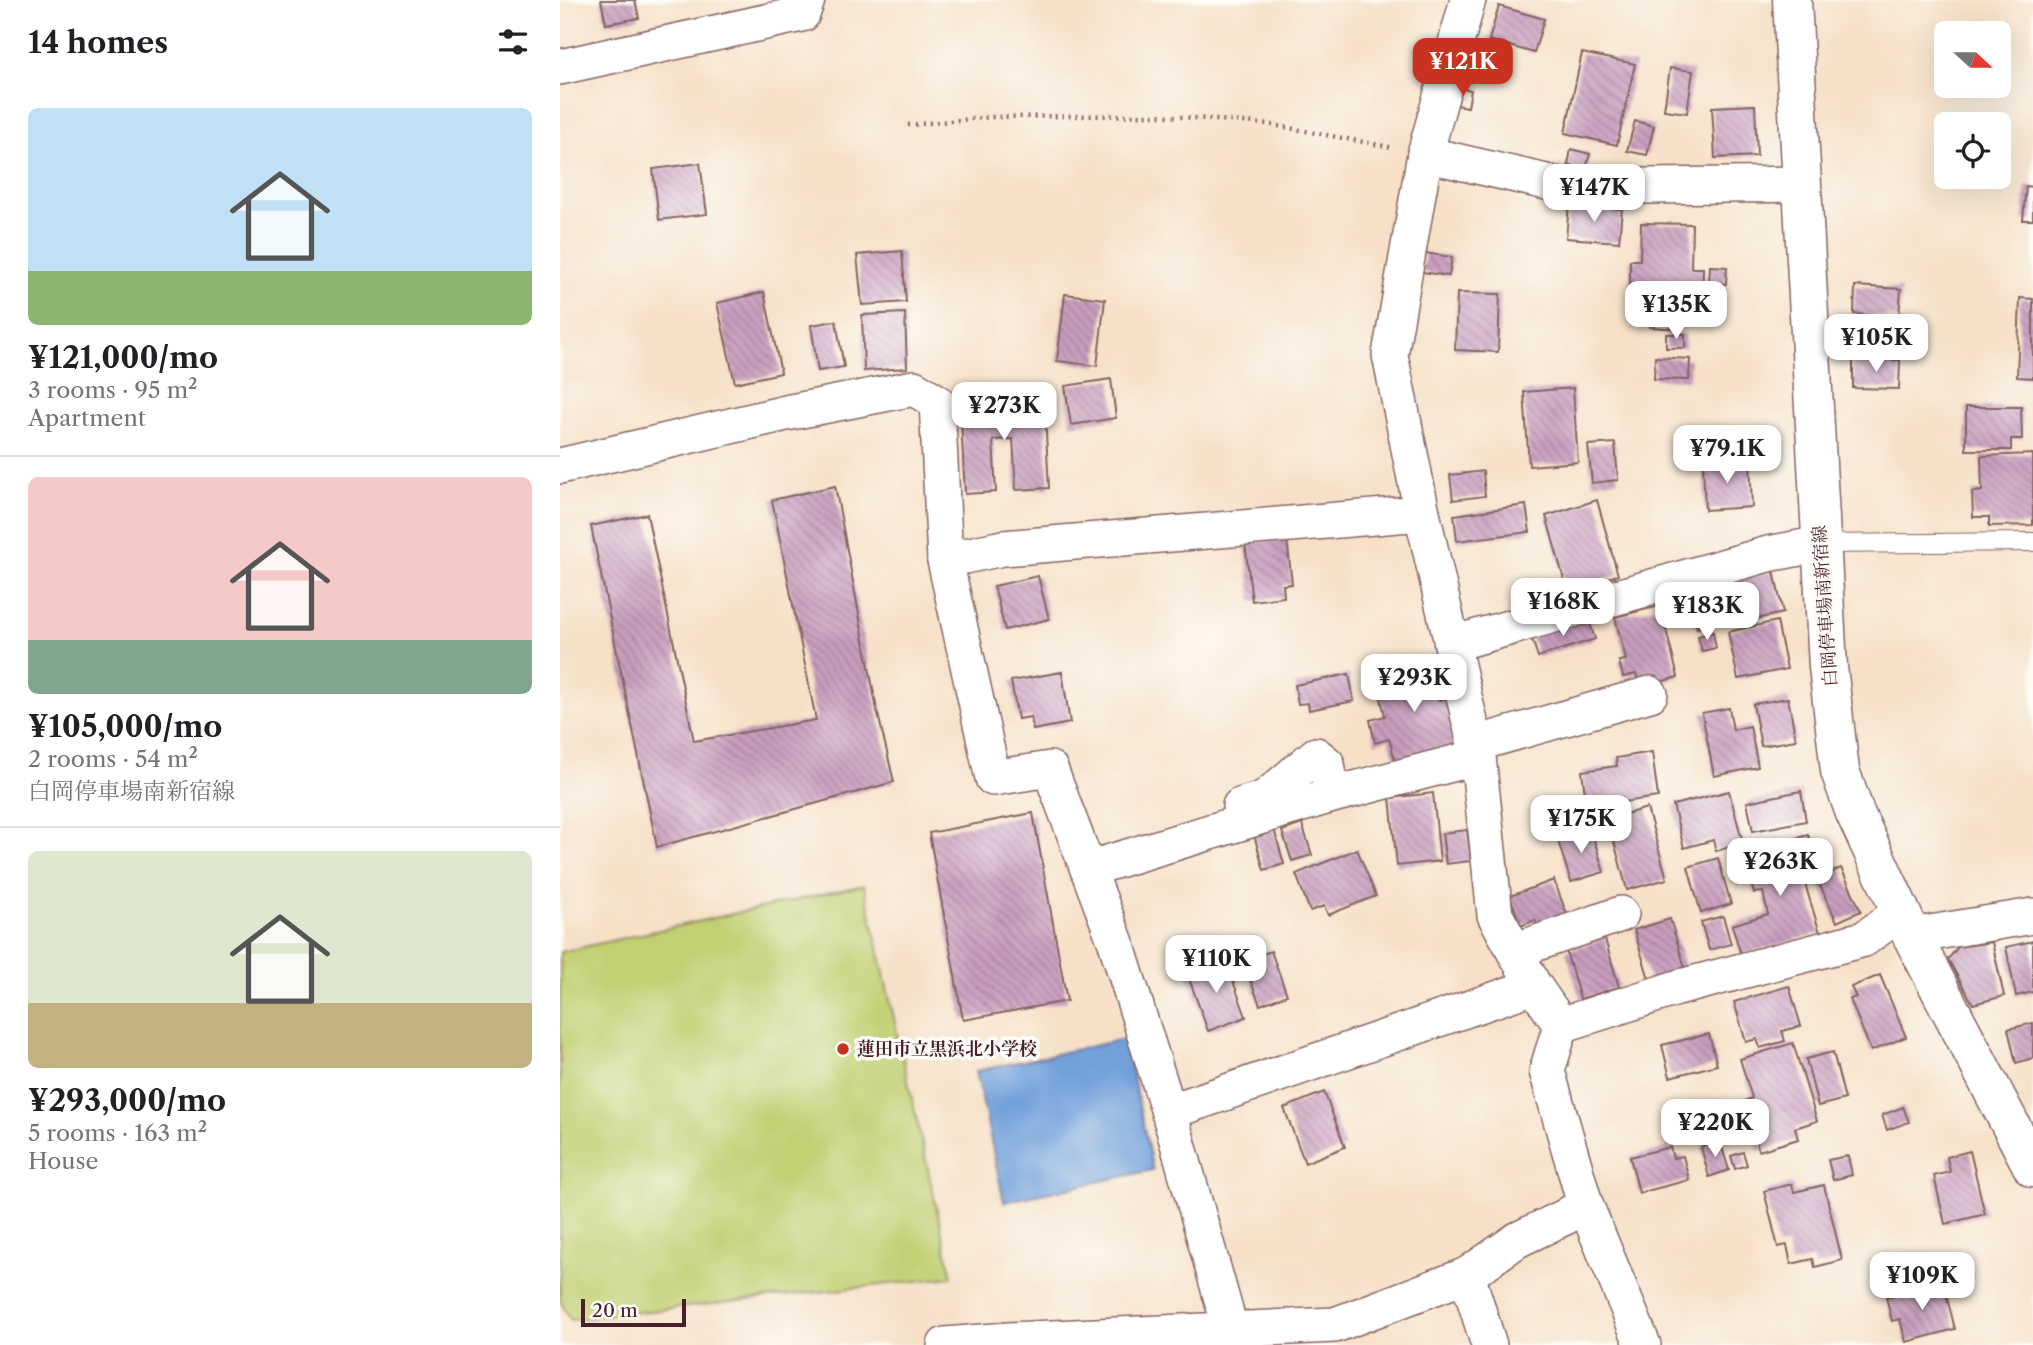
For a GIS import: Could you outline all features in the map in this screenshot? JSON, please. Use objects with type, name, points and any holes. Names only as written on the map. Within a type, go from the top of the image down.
[{"type":"main road","name":"白岡停車場南新宿線","points":[[1792,0],[1828,667],[1840,771],[1855,813],[1907,924],[2033,1168]]},
{"type":"street","points":[[560,67],[802,14],[807,0]]},
{"type":"street","points":[[1468,0],[1425,154],[1390,355],[1422,513],[1477,751],[1495,915],[1534,986],[1561,1026]]},
{"type":"street","points":[[1425,154],[1568,187],[1803,184]]},
{"type":"street","points":[[560,466],[786,413],[914,388],[937,402],[945,560],[993,778],[1050,769],[1116,943],[1169,1112],[1230,1328]]},
{"type":"street","points":[[945,560],[1003,548],[1422,513]]},
{"type":"street","points":[[1452,644],[1768,554],[1821,544]]},
{"type":"street","points":[[1085,862],[1332,795],[1650,694]]},
{"type":"street","points":[[1514,951],[1621,914]]},
{"type":"street","points":[[1561,1026],[1677,988],[1864,939],[1907,924],[2033,916]]},
{"type":"street","points":[[1169,1112],[1534,986]]},
{"type":"street","points":[[1561,1026],[1547,1072],[1585,1204],[1643,1345]]},
{"type":"street","points":[[944,1345],[1230,1328],[1335,1325],[1467,1275],[1517,1240],[1565,1217],[1585,1204]]},
{"type":"street","points":[[1467,1275],[1489,1345]]},
{"type":"lane","points":[[1821,544],[2033,542]]},
{"type":"path","points":[[908,125],[991,117],[1157,115],[1268,124],[1425,154]]},
{"type":"green space","points":[[864,885],[952,1277],[571,1320],[560,1301],[560,952]]},
{"type":"water","points":[[1125,1039],[1153,1170],[1004,1202],[976,1071]]},
{"type":"building","points":[[601,0],[635,0],[639,18],[606,24]]},
{"type":"building","points":[[1499,6],[1544,19],[1534,53],[1489,40]]},
{"type":"building","points":[[1582,53],[1635,64],[1617,145],[1565,133]]},
{"type":"building","points":[[1670,68],[1693,71],[1687,113],[1664,110]]},
{"type":"building","points":[[1459,88],[1471,90],[1468,107],[1456,105]]},
{"type":"building","points":[[1755,105],[1757,156],[1715,158],[1712,107]]},
{"type":"building","points":[[1635,121],[1654,126],[1647,155],[1627,151]]},
{"type":"building","points":[[1571,149],[1590,154],[1586,169],[1568,165]]},
{"type":"building","points":[[700,163],[707,214],[659,220],[653,169]]},
{"type":"building","points":[[2026,186],[2033,187],[2033,220],[2023,220]]},
{"type":"building","points":[[1569,205],[1622,209],[1619,242],[1566,238]]},
{"type":"building","points":[[1641,223],[1692,224],[1691,268],[1703,268],[1702,306],[1684,305],[1684,299],[1630,298],[1630,260],[1640,260]]},
{"type":"building","points":[[902,251],[906,302],[862,305],[857,255]]},
{"type":"building","points":[[1425,253],[1452,257],[1449,276],[1422,272]]},
{"type":"building","points":[[1710,266],[1727,267],[1726,284],[1709,283]]},
{"type":"building","points":[[1855,286],[1901,289],[1899,317],[1854,314]]},
{"type":"building","points":[[764,292],[781,373],[735,383],[717,303]]},
{"type":"building","points":[[1457,293],[1500,294],[1498,352],[1455,350]]},
{"type":"building","points":[[1065,294],[1105,299],[1097,366],[1057,361]]},
{"type":"building","points":[[2020,298],[2033,299],[2033,378],[2017,377]]},
{"type":"building","points":[[1652,309],[1682,311],[1680,329],[1650,327]]},
{"type":"building","points":[[905,313],[907,368],[864,371],[862,315]]},
{"type":"building","points":[[836,321],[844,367],[818,371],[811,325]]},
{"type":"building","points":[[1666,334],[1685,334],[1685,348],[1666,348]]},
{"type":"building","points":[[1655,357],[1690,359],[1689,380],[1654,379]]},
{"type":"building","points":[[1853,359],[1900,360],[1899,389],[1853,388]]},
{"type":"building","points":[[1111,379],[1116,418],[1071,425],[1065,386]]},
{"type":"building","points":[[1573,388],[1578,462],[1529,466],[1524,392]]},
{"type":"building","points":[[1044,396],[1049,488],[1016,490],[1013,439],[993,440],[996,492],[965,494],[960,401]]},
{"type":"building","points":[[1966,407],[2021,407],[2022,439],[2011,439],[2011,450],[1966,450]]},
{"type":"building","points":[[1615,443],[1618,480],[1592,483],[1588,445]]},
{"type":"building","points":[[2033,454],[2033,525],[1989,526],[1989,517],[1973,517],[1972,492],[1982,491],[1981,456]]},
{"type":"building","points":[[1750,461],[1752,507],[1705,510],[1703,463]]},
{"type":"building","points":[[1483,471],[1485,496],[1453,500],[1450,475]]},
{"type":"building","points":[[835,486],[877,710],[894,782],[657,847],[591,526],[647,514],[694,741],[816,720],[772,500]]},
{"type":"building","points":[[1597,500],[1618,575],[1567,590],[1546,516]]},
{"type":"building","points":[[1526,505],[1530,532],[1457,541],[1454,515]]},
{"type":"building","points":[[1287,539],[1292,584],[1283,585],[1284,597],[1252,601],[1245,543]]},
{"type":"building","points":[[1774,571],[1783,613],[1734,624],[1725,582]]},
{"type":"building","points":[[1038,576],[1049,619],[1005,630],[994,586]]},
{"type":"building","points":[[1660,606],[1678,677],[1640,687],[1636,674],[1623,677],[1619,661],[1626,660],[1615,617]]},
{"type":"building","points":[[1704,607],[1708,625],[1697,628],[1693,610]]},
{"type":"building","points":[[1588,618],[1595,639],[1538,657],[1531,636]]},
{"type":"building","points":[[1777,621],[1787,669],[1738,679],[1728,632]]},
{"type":"building","points":[[1713,632],[1716,648],[1702,651],[1698,636]]},
{"type":"building","points":[[1428,660],[1439,700],[1448,698],[1460,747],[1396,763],[1389,739],[1375,743],[1370,720],[1385,716],[1375,673]]},
{"type":"building","points":[[1062,672],[1070,723],[1033,730],[1031,717],[1018,719],[1011,681]]},
{"type":"building","points":[[1349,674],[1354,701],[1309,710],[1308,703],[1298,704],[1295,685]]},
{"type":"building","points":[[1788,698],[1796,740],[1761,746],[1753,704]]},
{"type":"building","points":[[1729,708],[1733,730],[1750,726],[1758,767],[1714,776],[1702,713]]},
{"type":"building","points":[[1652,752],[1658,797],[1623,802],[1622,797],[1586,802],[1582,771],[1617,766],[1616,758]]},
{"type":"building","points":[[1729,791],[1743,843],[1716,851],[1713,840],[1684,848],[1673,805]]},
{"type":"building","points":[[1801,791],[1806,821],[1753,831],[1747,802]]},
{"type":"building","points":[[1433,793],[1440,861],[1397,866],[1390,798]]},
{"type":"building","points":[[1647,808],[1667,879],[1627,890],[1608,819]]},
{"type":"building","points":[[1033,813],[1067,1001],[963,1020],[929,833]]},
{"type":"building","points":[[1302,824],[1312,855],[1292,861],[1282,831]]},
{"type":"building","points":[[1590,827],[1604,872],[1571,882],[1557,838]]},
{"type":"building","points":[[1274,829],[1284,864],[1264,870],[1254,835]]},
{"type":"building","points":[[1467,830],[1471,861],[1446,864],[1442,833]]},
{"type":"building","points":[[1808,835],[1816,855],[1798,861],[1820,933],[1741,955],[1732,925],[1768,914],[1763,892],[1754,893],[1747,870],[1761,868],[1756,849]]},
{"type":"building","points":[[1357,849],[1376,896],[1328,915],[1324,906],[1310,911],[1296,874]]},
{"type":"building","points":[[1718,858],[1731,904],[1701,913],[1688,867]]},
{"type":"building","points":[[1841,868],[1861,911],[1837,922],[1817,879]]},
{"type":"building","points":[[1554,880],[1567,915],[1538,926],[1535,920],[1521,926],[1510,896]]},
{"type":"building","points":[[1723,916],[1731,944],[1709,950],[1701,922]]},
{"type":"building","points":[[1670,919],[1686,971],[1650,982],[1634,930]]},
{"type":"building","points":[[1605,939],[1619,987],[1580,999],[1566,951]]},
{"type":"building","points":[[2033,941],[2033,992],[2016,996],[2006,947]]},
{"type":"building","points":[[1992,942],[2004,996],[1973,1004],[1948,959],[1958,947]]},
{"type":"building","points":[[1271,951],[1287,995],[1260,1005],[1243,961]]},
{"type":"building","points":[[1225,959],[1246,1017],[1208,1031],[1187,973]]},
{"type":"building","points":[[1880,975],[1906,1037],[1871,1051],[1850,999],[1856,997],[1851,987]]},
{"type":"building","points":[[1789,986],[1801,1026],[1782,1031],[1785,1041],[1760,1048],[1757,1039],[1746,1042],[1734,1002]]},
{"type":"building","points":[[2033,1023],[2033,1058],[2016,1063],[2008,1029]]},
{"type":"building","points":[[1709,1034],[1717,1065],[1670,1077],[1662,1045]]},
{"type":"building","points":[[1793,1043],[1817,1121],[1795,1128],[1798,1139],[1759,1151],[1744,1101],[1752,1098],[1740,1059]]},
{"type":"building","points":[[1833,1052],[1845,1099],[1818,1106],[1806,1059]]},
{"type":"building","points":[[1324,1092],[1345,1147],[1305,1163],[1284,1108]]},
{"type":"building","points":[[1903,1107],[1909,1122],[1887,1130],[1882,1115]]},
{"type":"building","points":[[1720,1141],[1729,1170],[1709,1177],[1701,1147]]},
{"type":"building","points":[[1670,1147],[1673,1158],[1683,1156],[1689,1180],[1639,1193],[1630,1157]]},
{"type":"building","points":[[1970,1151],[1985,1214],[1945,1224],[1934,1176],[1950,1172],[1947,1157]]},
{"type":"building","points":[[1743,1152],[1747,1165],[1735,1169],[1731,1156]]},
{"type":"building","points":[[1848,1156],[1852,1175],[1833,1180],[1828,1160]]},
{"type":"building","points":[[1792,1184],[1794,1192],[1824,1185],[1842,1260],[1815,1267],[1813,1259],[1791,1264],[1787,1245],[1778,1247],[1764,1191]]},
{"type":"building","points":[[1943,1282],[1955,1329],[1906,1342],[1900,1319],[1892,1321],[1886,1297]]},
{"type":"place","name":"蓮田市立黒浜北小学校","points":[[843,1049]]}]
